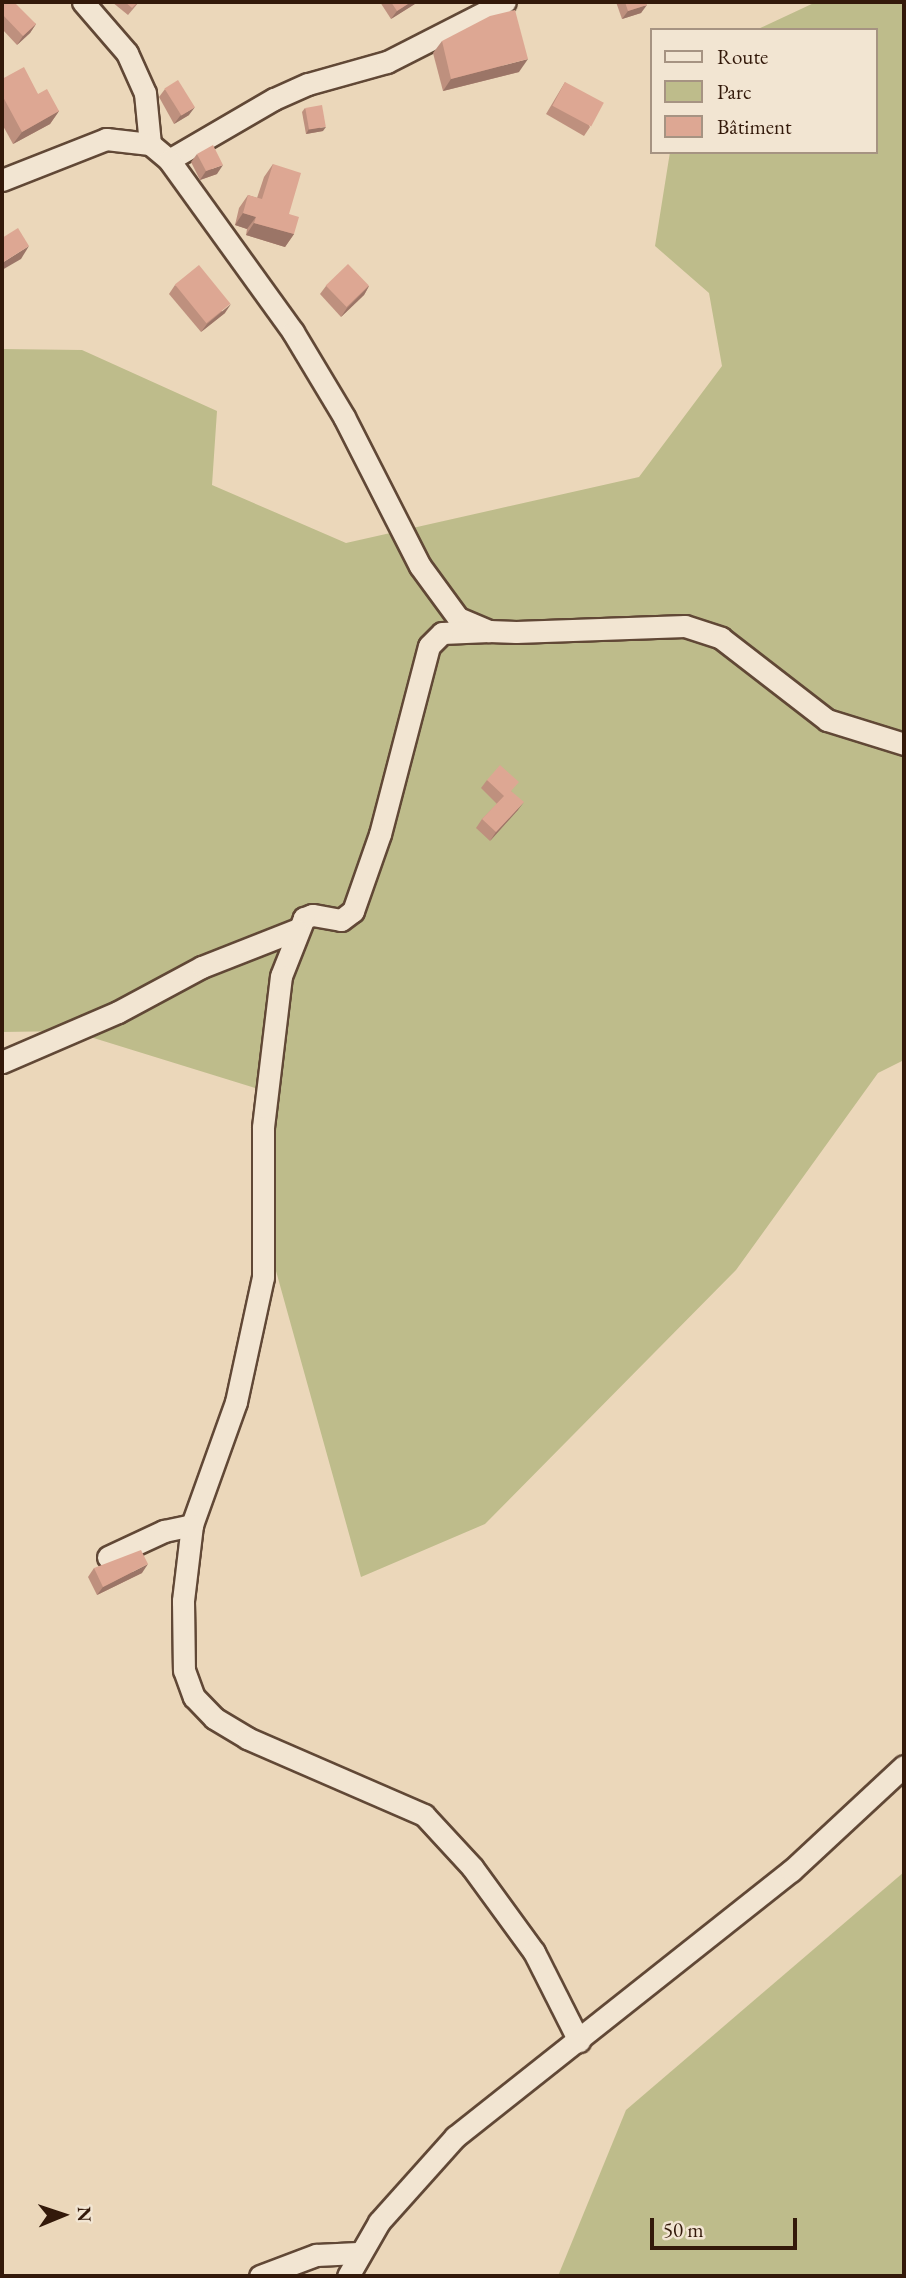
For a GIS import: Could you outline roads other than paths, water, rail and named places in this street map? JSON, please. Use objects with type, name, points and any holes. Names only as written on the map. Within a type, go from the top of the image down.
[{"type":"street","points":[[83,2],[127,53],[145,93],[150,144]]},
{"type":"street","points":[[169,160],[274,99],[308,84],[387,62],[505,2]]},
{"type":"street","points":[[2,180],[106,139],[150,144],[169,160],[293,332],[440,598],[458,618],[489,631]]},
{"type":"street","points":[[2,1062],[118,1012],[202,967],[296,930],[312,915],[341,920],[353,912],[380,834],[429,646],[442,634],[685,626],[721,638],[827,720],[904,744]]},
{"type":"street","points":[[296,930],[281,976],[263,1127],[263,1277],[236,1402],[192,1525],[183,1601],[184,1670],[194,1697],[214,1718],[247,1738],[424,1815],[472,1867],[534,1952],[579,2040]]},
{"type":"street","points":[[108,1557],[164,1531],[192,1525]]},
{"type":"street","points":[[348,2276],[358,2253],[412,2182],[454,2137],[791,1871],[904,1766]]},
{"type":"street","points":[[260,2276],[316,2255],[358,2253]]}]
